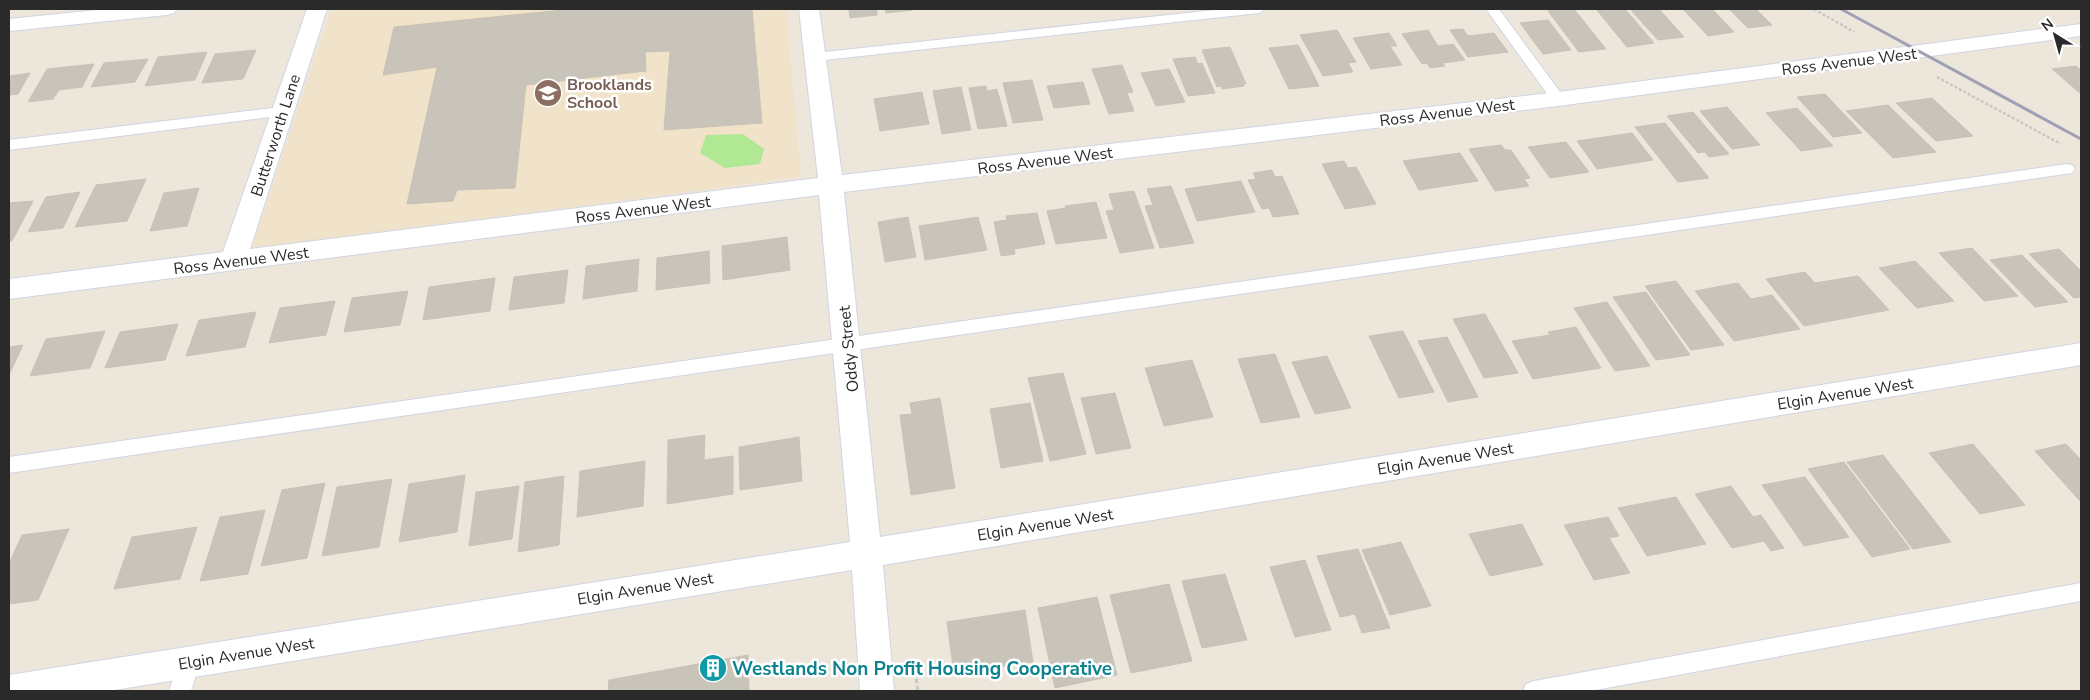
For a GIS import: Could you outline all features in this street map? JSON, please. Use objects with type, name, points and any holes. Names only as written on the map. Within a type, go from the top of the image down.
[{"type":"street","points":[[9,25],[109,12],[167,9]]},
{"type":"street","name":"Butterworth Lane","points":[[233,261],[281,112],[317,9]]},
{"type":"street","name":"Oddy Street","points":[[809,9],[831,185],[848,344],[867,553],[877,691]]},
{"type":"street","name":"Ross Avenue West","points":[[9,289],[831,185],[1558,99],[2081,30]]},
{"type":"street","name":"Elgin Avenue West","points":[[9,691],[867,553],[2081,354]]},
{"type":"lane","points":[[815,57],[1258,9]]},
{"type":"lane","points":[[1492,9],[1558,99]]},
{"type":"lane","points":[[9,145],[281,112]]},
{"type":"lane","points":[[9,465],[2067,169]]},
{"type":"lane","points":[[1534,691],[2081,592]]},
{"type":"lane","points":[[180,691],[189,662]]},
{"type":"path","points":[[1814,9],[2065,146]]},
{"type":"shaded area","name":"Brooklands School","points":[[331,9],[786,9],[801,177],[252,249]]},
{"type":"green space","points":[[743,134],[764,149],[760,164],[725,168],[700,153],[706,135]]},
{"type":"building","name":"Brooklands School","points":[[573,9],[752,9],[762,123],[664,130],[670,51],[645,52],[646,71],[526,85],[515,188],[457,190],[453,201],[407,204],[437,67],[383,75],[394,27]]},
{"type":"building","points":[[849,9],[877,9],[877,15],[850,18]]},
{"type":"building","points":[[885,9],[913,9],[913,10],[886,13]]},
{"type":"building","points":[[1574,9],[1606,49],[1579,52],[1548,11]]},
{"type":"building","points":[[1596,9],[1625,9],[1654,43],[1627,47]]},
{"type":"building","points":[[1630,9],[1659,9],[1684,37],[1658,40]]},
{"type":"building","points":[[1683,9],[1712,9],[1734,32],[1708,36]]},
{"type":"building","points":[[1729,9],[1756,9],[1772,25],[1748,28]]},
{"type":"building","points":[[1548,20],[1571,50],[1543,54],[1520,23]]},
{"type":"building","points":[[1463,29],[1468,36],[1494,33],[1508,52],[1468,57],[1450,30]]},
{"type":"building","points":[[1337,30],[1356,62],[1348,63],[1353,72],[1323,76],[1300,35]]},
{"type":"building","points":[[1428,30],[1438,46],[1453,44],[1465,60],[1443,63],[1445,66],[1430,68],[1427,63],[1422,64],[1402,34]]},
{"type":"building","points":[[1389,33],[1397,46],[1390,46],[1402,65],[1371,69],[1353,38]]},
{"type":"building","points":[[1298,45],[1319,86],[1289,89],[1269,48]]},
{"type":"building","points":[[1230,47],[1246,84],[1243,84],[1244,86],[1222,89],[1221,86],[1217,87],[1202,50]]},
{"type":"building","points":[[256,50],[243,79],[202,83],[215,54]]},
{"type":"building","points":[[207,52],[195,80],[145,86],[158,57]]},
{"type":"building","points":[[1195,57],[1198,64],[1202,63],[1215,93],[1188,96],[1173,59]]},
{"type":"building","points":[[148,59],[135,82],[91,87],[104,63]]},
{"type":"building","points":[[94,64],[82,87],[59,90],[53,99],[28,102],[47,69]]},
{"type":"building","points":[[1122,65],[1133,92],[1127,93],[1134,111],[1109,114],[1092,69]]},
{"type":"building","points":[[2076,66],[2081,70],[2081,94],[2052,69]]},
{"type":"building","points":[[1169,69],[1185,102],[1156,106],[1141,73]]},
{"type":"building","points":[[30,73],[18,94],[9,95],[9,76]]},
{"type":"building","points":[[1032,80],[1043,120],[1013,123],[1003,83]]},
{"type":"building","points":[[1083,82],[1090,104],[1054,108],[1047,86]]},
{"type":"building","points":[[986,86],[987,91],[997,89],[1007,126],[978,129],[969,88]]},
{"type":"building","points":[[961,87],[971,130],[942,134],[933,91]]},
{"type":"building","points":[[922,92],[929,124],[880,131],[874,99]]},
{"type":"building","points":[[1825,94],[1862,133],[1833,137],[1797,97]]},
{"type":"building","points":[[1932,98],[1973,136],[1936,141],[1896,103]]},
{"type":"building","points":[[1888,105],[1936,152],[1893,158],[1846,111]]},
{"type":"building","points":[[1727,107],[1760,145],[1732,149],[1700,111]]},
{"type":"building","points":[[1797,108],[1833,146],[1801,151],[1766,113]]},
{"type":"building","points":[[1693,112],[1729,154],[1709,157],[1705,152],[1698,153],[1667,116]]},
{"type":"building","points":[[1665,123],[1709,178],[1678,182],[1635,127]]},
{"type":"building","points":[[1632,133],[1653,160],[1597,169],[1577,141]]},
{"type":"building","points":[[1566,142],[1589,172],[1550,178],[1528,147]]},
{"type":"building","points":[[1501,145],[1505,150],[1511,150],[1530,178],[1524,179],[1529,186],[1495,191],[1469,149]]},
{"type":"building","points":[[1460,153],[1478,181],[1419,190],[1403,161]]},
{"type":"building","points":[[1344,161],[1348,168],[1356,167],[1376,204],[1345,209],[1322,164]]},
{"type":"building","points":[[1272,170],[1275,177],[1282,176],[1299,214],[1273,217],[1269,208],[1262,209],[1248,180],[1256,179],[1253,173]]},
{"type":"building","points":[[146,179],[127,221],[75,227],[96,185]]},
{"type":"building","points":[[1241,181],[1255,212],[1197,221],[1185,189]]},
{"type":"building","points":[[1171,186],[1194,243],[1160,248],[1145,206],[1153,205],[1147,189]]},
{"type":"building","points":[[199,188],[187,226],[150,231],[164,193]]},
{"type":"building","points":[[1134,191],[1154,248],[1120,253],[1106,211],[1114,210],[1109,194]]},
{"type":"building","points":[[80,192],[63,228],[28,232],[46,197]]},
{"type":"building","points":[[33,201],[12,241],[9,241],[9,203]]},
{"type":"building","points":[[1096,202],[1107,238],[1056,244],[1047,211],[1066,208],[1065,206]]},
{"type":"building","points":[[1037,213],[1045,244],[1014,249],[1015,254],[1001,256],[994,222],[1007,220],[1006,216]]},
{"type":"building","points":[[908,217],[916,257],[885,262],[878,222]]},
{"type":"building","points":[[978,217],[987,250],[925,260],[919,226]]},
{"type":"building","points":[[787,237],[790,270],[723,280],[722,246]]},
{"type":"building","points":[[1972,248],[2018,296],[1984,301],[1939,253]]},
{"type":"building","points":[[2059,249],[2081,271],[2081,297],[2074,298],[2029,254]]},
{"type":"building","points":[[709,251],[710,283],[656,290],[657,258]]},
{"type":"building","points":[[2022,255],[2068,302],[2035,307],[1990,260]]},
{"type":"building","points":[[639,259],[637,291],[583,299],[586,266]]},
{"type":"building","points":[[1915,261],[1954,301],[1917,308],[1879,268]]},
{"type":"building","points":[[568,270],[564,303],[509,310],[514,277]]},
{"type":"building","points":[[1805,272],[1815,283],[1858,276],[1889,310],[1804,326],[1766,279]]},
{"type":"building","points":[[495,278],[490,311],[423,320],[429,287]]},
{"type":"building","points":[[1676,281],[1724,345],[1691,350],[1645,286]]},
{"type":"building","points":[[1738,283],[1751,299],[1772,295],[1800,329],[1734,341],[1695,291]]},
{"type":"building","points":[[408,291],[400,325],[344,332],[352,298]]},
{"type":"building","points":[[1646,292],[1690,355],[1656,360],[1613,297]]},
{"type":"building","points":[[335,301],[326,335],[269,343],[280,308]]},
{"type":"building","points":[[1607,302],[1650,366],[1615,371],[1574,308]]},
{"type":"building","points":[[256,312],[245,347],[186,356],[199,320]]},
{"type":"building","points":[[1485,314],[1518,373],[1484,378],[1453,319]]},
{"type":"building","points":[[178,324],[165,360],[105,368],[120,332]]},
{"type":"building","points":[[1576,327],[1601,368],[1533,379],[1512,341],[1550,335],[1548,332]]},
{"type":"building","points":[[105,331],[90,368],[30,376],[46,339]]},
{"type":"building","points":[[1403,331],[1434,392],[1399,398],[1369,336]]},
{"type":"building","points":[[1447,337],[1478,397],[1448,402],[1418,341]]},
{"type":"building","points":[[23,345],[9,375],[9,347]]},
{"type":"building","points":[[1275,354],[1300,417],[1261,423],[1238,359]]},
{"type":"building","points":[[1327,356],[1351,408],[1315,414],[1292,362]]},
{"type":"building","points":[[1192,360],[1213,417],[1164,426],[1145,368]]},
{"type":"building","points":[[1063,373],[1086,454],[1050,461],[1028,378]]},
{"type":"building","points":[[1115,393],[1131,448],[1096,454],[1081,398]]},
{"type":"building","points":[[940,398],[955,488],[911,495],[900,415],[912,414],[910,403]]},
{"type":"building","points":[[1030,403],[1043,461],[1001,468],[990,409]]},
{"type":"building","points":[[705,435],[704,460],[733,456],[733,494],[667,504],[668,440]]},
{"type":"building","points":[[799,437],[802,481],[740,490],[739,447]]},
{"type":"building","points":[[1973,444],[2025,505],[1980,514],[1929,453]]},
{"type":"building","points":[[2066,444],[2081,460],[2081,502],[2035,451]]},
{"type":"building","points":[[1883,455],[1951,542],[1913,549],[1847,462]]},
{"type":"building","points":[[645,461],[643,506],[577,517],[580,471]]},
{"type":"building","points":[[1844,462],[1910,549],[1872,557],[1808,469]]},
{"type":"building","points":[[465,475],[457,532],[399,542],[409,484]]},
{"type":"building","points":[[564,476],[559,545],[518,552],[525,482]]},
{"type":"building","points":[[1805,477],[1849,537],[1804,546],[1762,485]]},
{"type":"building","points":[[392,479],[379,547],[322,556],[337,487]]},
{"type":"building","points":[[325,483],[307,558],[261,566],[282,490]]},
{"type":"building","points":[[519,486],[512,539],[469,546],[476,492]]},
{"type":"building","points":[[1731,486],[1753,517],[1761,515],[1784,548],[1771,551],[1764,541],[1732,548],[1695,494]]},
{"type":"building","points":[[1676,497],[1706,544],[1647,556],[1618,508]]},
{"type":"building","points":[[265,510],[248,574],[200,581],[220,517]]},
{"type":"building","points":[[1608,517],[1619,536],[1609,538],[1630,573],[1594,580],[1564,525]]},
{"type":"building","points":[[1522,524],[1543,565],[1490,576],[1469,534]]},
{"type":"building","points":[[197,527],[180,579],[114,589],[132,537]]},
{"type":"building","points":[[69,529],[38,600],[9,604],[9,564],[22,535]]},
{"type":"building","points":[[1401,542],[1431,606],[1390,615],[1362,550]]},
{"type":"building","points":[[1358,549],[1390,628],[1362,633],[1355,614],[1340,617],[1317,556]]},
{"type":"building","points":[[1305,560],[1331,630],[1295,637],[1270,567]]},
{"type":"building","points":[[1225,574],[1247,640],[1202,648],[1182,581]]},
{"type":"building","points":[[1169,584],[1192,661],[1131,673],[1110,595]]},
{"type":"building","points":[[1097,597],[1117,675],[1055,688],[1038,608]]},
{"type":"building","points":[[1025,610],[1033,662],[954,674],[947,622]]},
{"type":"building","name":"Westlands Non Profit Housing Cooperative","points":[[748,655],[749,691],[608,691],[609,680]]},
{"type":"railway","points":[[1841,9],[2081,139]]},
{"type":"place","name":"Brooklands School","points":[[548,93]]},
{"type":"place","name":"Westlands Non Profit Housing Cooperative","points":[[713,668]]}]
